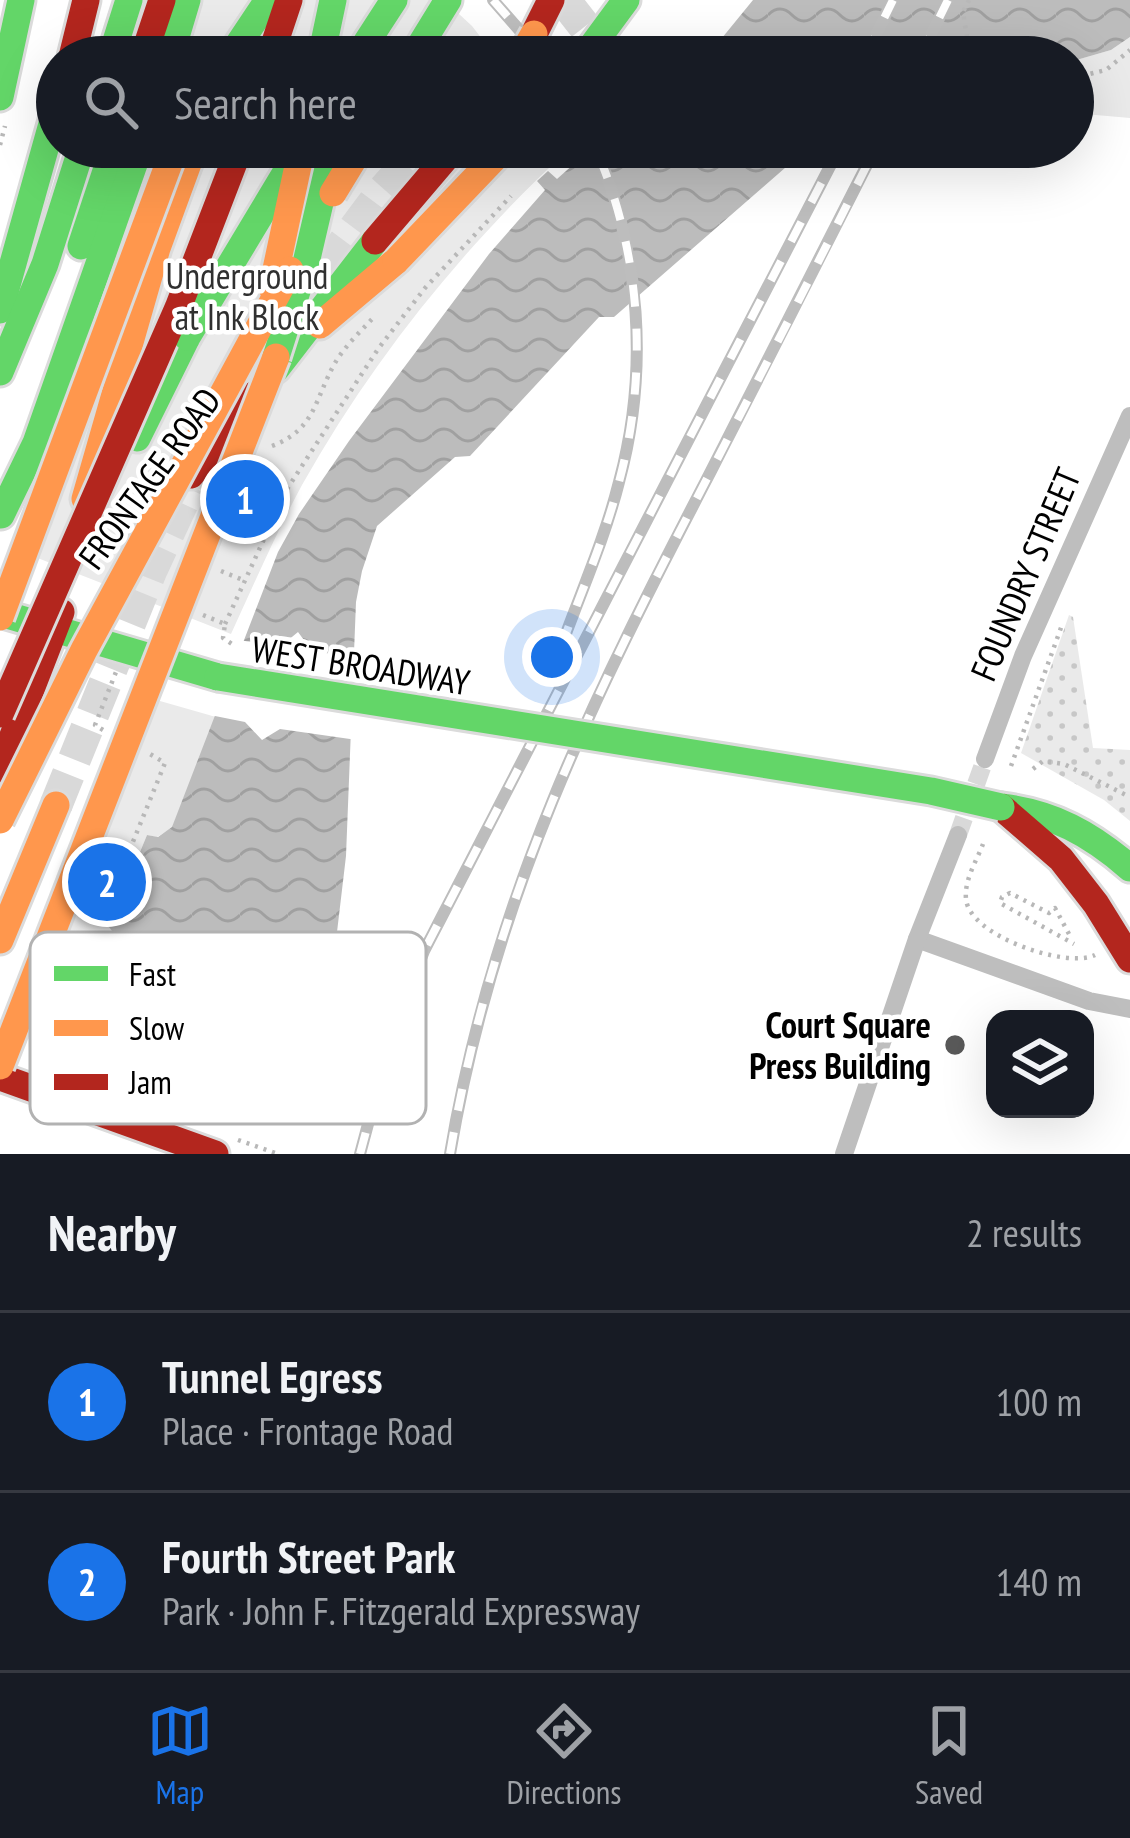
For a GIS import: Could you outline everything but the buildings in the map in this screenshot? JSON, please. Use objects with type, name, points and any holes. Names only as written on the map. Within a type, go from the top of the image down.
[{"type":"main road","points":[[0,97],[21,0]]},
{"type":"main road","points":[[77,36],[86,0]]},
{"type":"main road","points":[[118,36],[129,0]]},
{"type":"main road","points":[[150,36],[162,0]]},
{"type":"main road","points":[[176,36],[187,0]]},
{"type":"main road","points":[[224,36],[247,0]]},
{"type":"main road","points":[[244,36],[268,0]]},
{"type":"main road","points":[[277,36],[289,0]]},
{"type":"main road","points":[[325,36],[333,0]]},
{"type":"main road","points":[[357,36],[362,0]]},
{"type":"main road","points":[[369,36],[394,0]]},
{"type":"main road","points":[[426,36],[448,0]]},
{"type":"main road","points":[[532,36],[551,0]]},
{"type":"main road","points":[[599,36],[626,0]]},
{"type":"main road","points":[[0,310],[40,168]]},
{"type":"main road","points":[[0,372],[45,264],[75,168]]},
{"type":"main road","points":[[0,517],[20,438],[107,168]]},
{"type":"main road","points":[[0,517],[36,443],[133,168]]},
{"type":"main road","points":[[0,615],[167,168]]},
{"type":"main road","points":[[54,630],[94,459],[187,168]]},
{"type":"main road","points":[[0,714],[178,308],[232,168]]},
{"type":"main road","points":[[0,769],[138,434],[187,338],[289,168]]},
{"type":"main road","points":[[243,454],[248,383],[297,168]]},
{"type":"main road","points":[[53,932],[268,386],[327,168]]},
{"type":"main road","points":[[0,820],[184,459],[349,168]]},
{"type":"main road","points":[[271,375],[436,168]]},
{"type":"main road","name":"FRONTAGE ROAD","points":[[0,786],[109,592],[171,502],[271,375],[321,323],[396,261],[486,168]]},
{"type":"main road","name":"WEST BROADWAY","points":[[0,615],[218,677],[1028,809],[1065,820],[1130,868]]},
{"type":"main road","points":[[0,940],[56,805]]},
{"type":"main road","name":"WEST BROADWAY","points":[[1001,808],[1061,859],[1130,959]]},
{"type":"main road","points":[[0,1066],[30,990]]},
{"type":"main road","points":[[0,1077],[30,1088]]},
{"type":"main road","points":[[131,1124],[215,1154]]},
{"type":"street","name":"FOUNDRY STREET","points":[[986,759],[1023,656],[1125,438],[1130,416]]},
{"type":"street","points":[[844,1154],[917,939],[958,836]]},
{"type":"street","points":[[917,939],[1089,1001],[1130,1009]]},
{"type":"path","points":[[966,36],[963,12],[969,0]]},
{"type":"path","points":[[1094,73],[1106,70],[1130,50]]},
{"type":"path","points":[[225,624],[287,489],[349,391],[401,318],[511,196]]},
{"type":"path","points":[[243,454],[287,489]]},
{"type":"path","points":[[257,484],[266,473]]},
{"type":"path","name":"FOUNDRY STREET","points":[[1011,766],[1068,611]]},
{"type":"path","points":[[1033,769],[1043,761],[1057,761],[1130,797]]},
{"type":"path","points":[[76,902],[104,913],[165,763]]},
{"type":"path","points":[[983,844],[966,898],[971,915],[981,926],[996,936],[1069,960],[1083,961],[1095,955],[1095,943]]},
{"type":"path","points":[[1070,934],[1055,908],[1049,913],[1010,893],[1002,897],[1000,903],[1074,944]]},
{"type":"green space","points":[[165,0],[444,0],[480,36],[156,36]]},
{"type":"green space","points":[[1130,37],[1130,118],[1094,115],[1094,55]]},
{"type":"green space","name":"Underground at Ink Block","points":[[124,168],[549,168],[422,306],[359,393],[302,485],[231,634],[30,555]]},
{"type":"green space","points":[[1069,615],[1093,748],[1130,750],[1130,821],[1104,800],[1021,753]]},
{"type":"green space","points":[[153,699],[216,717],[172,828],[157,837],[147,835],[109,926],[114,932],[67,932]]},
{"type":"water","points":[[753,0],[1130,0],[1130,37],[1094,55],[1094,36],[724,36]]},
{"type":"water","points":[[569,168],[785,168],[614,317],[599,317],[470,456],[455,457],[377,526],[356,602],[346,856],[337,932],[113,932],[109,927],[147,835],[158,837],[172,827],[278,552],[299,514],[489,254],[545,190],[537,181],[548,171],[557,179]]},
{"type":"pier","points":[[298,632],[312,651],[360,658],[357,740],[280,729],[262,740],[245,722],[210,715],[238,640],[281,646]]},
{"type":"tunnel","points":[[546,36],[592,0]]},
{"type":"tunnel","points":[[296,307],[403,168]]},
{"type":"tunnel","points":[[56,805],[190,486]]},
{"type":"tunnel","points":[[958,835],[985,759]]},
{"type":"railway","points":[[493,0],[525,36]]},
{"type":"railway","points":[[875,36],[893,0]]},
{"type":"railway","points":[[930,36],[948,0]]},
{"type":"railway","points":[[561,647],[613,503],[634,397],[636,312],[631,269],[603,168]]},
{"type":"railway","points":[[426,947],[829,168]]},
{"type":"railway","points":[[450,1154],[492,971],[552,801],[626,637],[865,168]]},
{"type":"railway","points":[[360,1154],[368,1124]]},
{"type":"traffic: fast","points":[[0,97],[21,0]]},
{"type":"traffic: fast","points":[[118,36],[129,0]]},
{"type":"traffic: fast","points":[[176,36],[187,0]]},
{"type":"traffic: fast","points":[[244,36],[268,0]]},
{"type":"traffic: fast","points":[[325,36],[333,0]]},
{"type":"traffic: fast","points":[[371,36],[394,0]]},
{"type":"traffic: fast","points":[[426,36],[448,0]]},
{"type":"traffic: fast","points":[[599,36],[626,0]]},
{"type":"traffic: fast","points":[[0,310],[40,168]]},
{"type":"traffic: fast","points":[[0,372],[45,264],[75,168]]},
{"type":"traffic: fast","points":[[81,246],[107,168]]},
{"type":"traffic: fast","points":[[1,515],[36,443],[133,168]]},
{"type":"traffic: fast","points":[[187,337],[289,168]]},
{"type":"traffic: fast","points":[[276,357],[306,263],[328,168]]},
{"type":"traffic: fast","points":[[276,369],[375,241]]},
{"type":"traffic: fast","points":[[137,438],[187,337]]},
{"type":"traffic: fast","points":[[0,613],[218,677]]},
{"type":"traffic: fast","points":[[218,677],[931,791],[1001,807]]},
{"type":"traffic: fast","points":[[1001,807],[1070,827],[1130,868]]},
{"type":"traffic: slow","points":[[0,617],[167,168]]},
{"type":"traffic: slow","points":[[85,499],[157,248],[186,168]]},
{"type":"traffic: slow","points":[[272,288],[298,168]]},
{"type":"traffic: slow","points":[[333,193],[348,168]]},
{"type":"traffic: slow","points":[[396,261],[485,168]]},
{"type":"traffic: slow","points":[[320,325],[396,261]]},
{"type":"traffic: slow","points":[[0,820],[84,650],[290,270]]},
{"type":"traffic: slow","points":[[52,932],[276,357]]},
{"type":"traffic: slow","points":[[0,940],[56,805]]},
{"type":"traffic: slow","points":[[0,1066],[30,989]]},
{"type":"traffic: jam","points":[[77,36],[86,0]]},
{"type":"traffic: jam","points":[[150,36],[162,0]]},
{"type":"traffic: jam","points":[[277,36],[289,0]]},
{"type":"traffic: jam","points":[[534,34],[551,0]]},
{"type":"traffic: jam","points":[[0,714],[178,308],[232,168]]},
{"type":"traffic: jam","points":[[375,241],[437,168]]},
{"type":"traffic: jam","points":[[191,475],[254,395]]},
{"type":"traffic: jam","points":[[0,769],[61,612]]},
{"type":"traffic: jam","points":[[1001,807],[1061,859],[1130,959]]},
{"type":"traffic: jam","points":[[0,1077],[30,1088]]},
{"type":"traffic: jam","points":[[131,1124],[215,1154]]},
{"type":"place","name":"Tunnel Egress","points":[[245,499]]},
{"type":"place","name":"Fourth Street Park","points":[[107,882]]},
{"type":"place","name":"Court Square Press Building","points":[[955,1045]]}]
